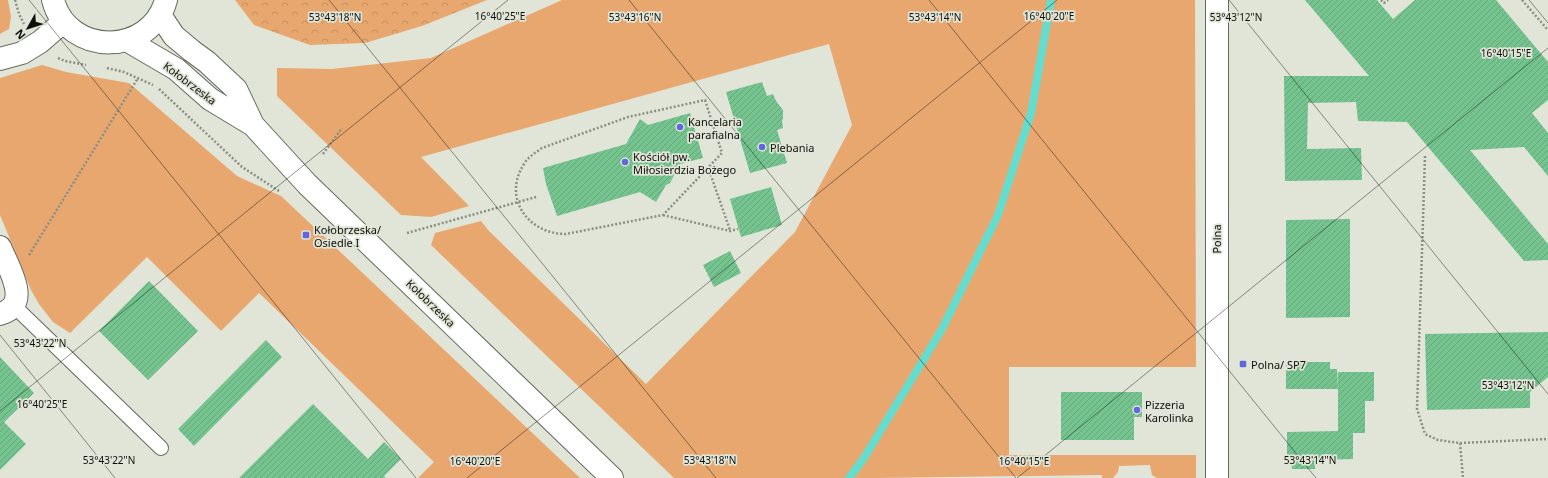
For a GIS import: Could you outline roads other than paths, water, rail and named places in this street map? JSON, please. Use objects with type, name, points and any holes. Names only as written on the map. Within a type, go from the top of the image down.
[{"type":"main road","points":[[53,0],[54,6],[63,22],[76,34],[92,41],[110,44],[128,41],[146,31],[163,8]]},
{"type":"main road","name":"Polna","points":[[1217,0],[1217,478]]},
{"type":"main road","name":"Kołobrzeska","points":[[163,8],[174,36],[207,62],[236,89],[253,125],[306,184],[612,478]]},
{"type":"main road","points":[[0,59],[22,53],[40,42],[63,22]]},
{"type":"main road","name":"Kołobrzeska","points":[[128,41],[176,69],[210,99],[253,125]]},
{"type":"main road","points":[[0,247],[16,288],[17,296],[7,310]]},
{"type":"lane","points":[[7,310],[161,448]]},
{"type":"waterway","points":[[849,478],[864,458],[942,329],[998,215],[1031,113],[1051,0]]},
{"type":"place","name":"Kancelaria parafialna","points":[[680,127]]},
{"type":"place","name":"Plebania","points":[[762,147]]},
{"type":"place","name":"Kościół pw. Miłosierdzia Bożego","points":[[625,162]]},
{"type":"place","name":"Kołobrzeska/ Osiedle I","points":[[306,235]]},
{"type":"place","name":"Polna/ SP7","points":[[1243,364]]},
{"type":"place","name":"Pizzeria Karolinka","points":[[1137,410]]}]
